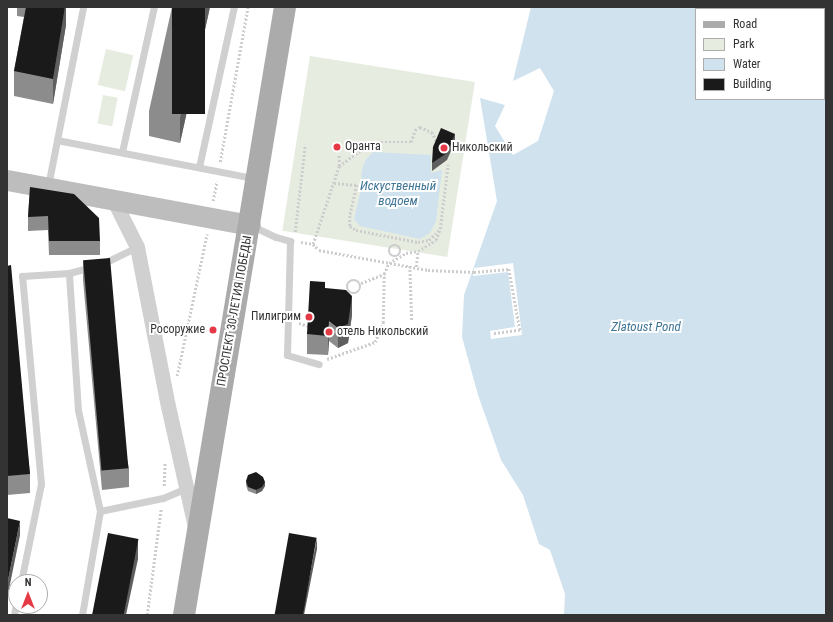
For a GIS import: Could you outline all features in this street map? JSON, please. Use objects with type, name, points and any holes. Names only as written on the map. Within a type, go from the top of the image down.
[{"type":"main road","name":"ПРОСПЕКТ 30-ЛЕТИЯ ПОБЕДЫ","points":[[184,615],[285,7]]},
{"type":"street","points":[[7,180],[48,189],[250,225]]},
{"type":"street","points":[[114,201],[137,246],[197,537]]},
{"type":"lane","points":[[48,189],[83,7]]},
{"type":"lane","points":[[122,152],[154,7]]},
{"type":"lane","points":[[199,167],[234,7]]},
{"type":"lane","points":[[57,140],[257,178]]},
{"type":"lane","points":[[250,225],[276,238],[292,240],[287,355],[319,364]]},
{"type":"lane","points":[[23,574],[41,484],[22,276],[69,273],[109,262],[137,246]]},
{"type":"lane","points":[[69,273],[78,410],[100,511],[82,615]]},
{"type":"lane","points":[[100,511],[163,498],[186,488]]},
{"type":"path","points":[[339,166],[368,145],[380,142],[411,142],[415,130],[420,127],[432,132],[434,140],[438,143]]},
{"type":"path","points":[[305,145],[292,240],[313,244],[319,250],[416,267],[474,272],[509,269],[520,330],[493,334]]},
{"type":"path","points":[[313,244],[339,166],[339,154]]},
{"type":"path","points":[[319,364],[335,356],[361,349],[375,342],[383,323],[384,274],[389,263],[397,256],[418,251],[436,240],[440,229],[448,164]]},
{"type":"path","points":[[334,182],[357,185],[350,216],[350,226],[356,230],[418,242],[429,240],[440,229]]},
{"type":"path","points":[[394,245],[400,248],[397,256],[389,253],[389,248],[394,245]]},
{"type":"path","points":[[416,267],[418,251]]},
{"type":"path","points":[[410,266],[412,320]]},
{"type":"path","points":[[361,283],[384,274]]},
{"type":"path","points":[[350,280],[357,280],[361,283],[360,291],[354,294],[348,288],[350,280]]},
{"type":"green space","points":[[106,49],[133,55],[125,91],[98,85]]},
{"type":"green space","points":[[310,56],[475,82],[447,257],[282,231]]},
{"type":"green space","points":[[103,95],[118,98],[112,126],[97,123]]},
{"type":"water","name":"Zlatoust Pond","points":[[531,7],[826,7],[826,615],[564,615],[565,594],[550,550],[539,544],[523,495],[501,460],[478,395],[462,337],[464,295],[497,201],[480,98],[505,105],[495,126],[513,155],[538,141],[554,91],[540,68],[513,81]]},
{"type":"water","name":"Искуственный водоем","points":[[373,152],[431,155],[431,173],[442,170],[436,221],[430,233],[420,239],[360,226],[354,219],[360,193],[362,170],[366,159]]},
{"type":"pier","points":[[513,263],[522,335],[491,339],[490,331],[515,327],[508,272],[473,276],[474,268]]},
{"type":"building","points":[[26,7],[65,7],[53,79],[14,71]]},
{"type":"building","points":[[172,7],[205,7],[205,114],[172,114]]},
{"type":"building","name":"Никольский","points":[[441,128],[455,134],[447,153],[432,163],[433,147]]},
{"type":"building","points":[[30,187],[74,194],[99,218],[100,241],[49,241],[48,216],[28,217]]},
{"type":"building","points":[[110,258],[128,468],[101,471],[83,260]]},
{"type":"building","points":[[11,265],[30,474],[7,476],[7,266]]},
{"type":"building","points":[[310,281],[325,282],[325,288],[346,290],[352,296],[348,324],[338,328],[329,321],[328,336],[307,334]]},
{"type":"building","points":[[256,472],[263,477],[265,482],[262,487],[256,490],[248,487],[246,481],[248,475]]},
{"type":"building","points":[[7,518],[20,521],[9,574],[8,574],[7,585]]},
{"type":"building","points":[[108,533],[138,539],[124,615],[92,615]]},
{"type":"building","points":[[289,533],[317,538],[303,615],[275,615]]},
{"type":"place","name":"Оранта","points":[[337,147]]},
{"type":"place","name":"Никольский","points":[[444,148]]},
{"type":"place","name":"Пилигрим","points":[[309,317]]},
{"type":"place","name":"Росоружие","points":[[213,330]]},
{"type":"place","name":"отель Никольский","points":[[329,332]]}]
